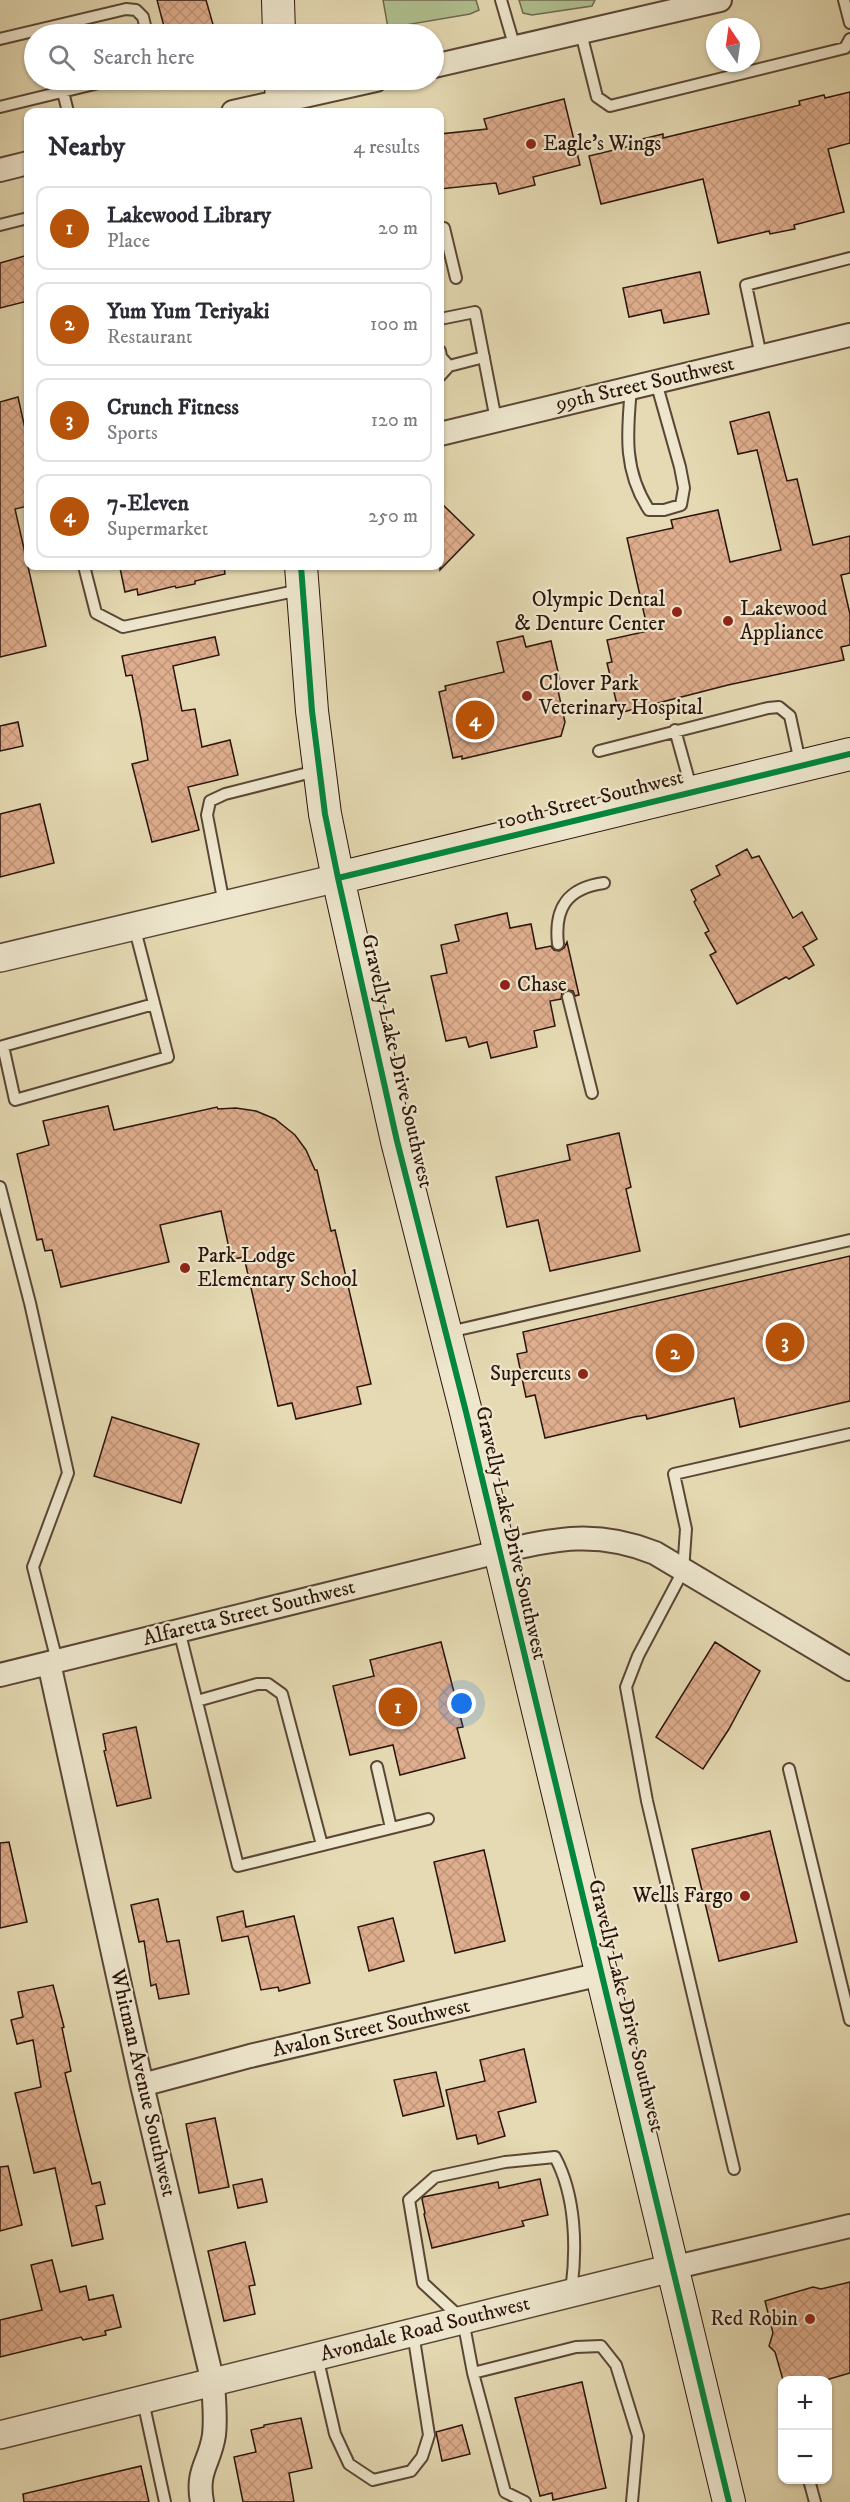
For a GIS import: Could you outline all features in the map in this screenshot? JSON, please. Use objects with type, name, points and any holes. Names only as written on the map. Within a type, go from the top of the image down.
[{"type":"main road","points":[[278,0],[279,24]]},
{"type":"main road","name":"Gravelly Lake Drive Southwest","points":[[302,577],[311,702],[319,771],[338,878],[397,1141],[446,1332],[729,2502]]},
{"type":"main road","name":"100th Street Southwest","points":[[338,878],[850,754]]},
{"type":"street","points":[[444,64],[720,0]]},
{"type":"street","points":[[248,108],[282,98],[324,90]]},
{"type":"street","points":[[0,170],[24,164]]},
{"type":"street","name":"99th Street Southwest","points":[[444,433],[850,335]]},
{"type":"street","name":"100th Street Southwest","points":[[0,958],[338,878]]},
{"type":"street","name":"Alfaretta Street Southwest","points":[[0,1675],[498,1552],[561,1539],[594,1537],[621,1541],[655,1553],[850,1669]]},
{"type":"street","name":"Whitman Avenue Southwest","points":[[53,1662],[142,2085],[213,2383],[214,2433],[209,2457],[200,2478],[202,2502]]},
{"type":"street","name":"Avalon Street Southwest","points":[[142,2085],[250,2056],[601,1974]]},
{"type":"street","name":"Avondale Road Southwest","points":[[0,2435],[850,2226]]},
{"type":"lane","points":[[501,0],[515,48]]},
{"type":"lane","points":[[844,0],[850,23]]},
{"type":"lane","points":[[63,24],[126,9],[136,9],[143,17],[145,24]]},
{"type":"lane","points":[[0,39],[24,33]]},
{"type":"lane","points":[[581,33],[597,97],[610,105],[845,48],[850,39]]},
{"type":"lane","points":[[0,106],[71,90]]},
{"type":"lane","points":[[63,92],[67,108]]},
{"type":"lane","points":[[0,225],[24,219]]},
{"type":"lane","points":[[444,228],[456,278]]},
{"type":"lane","points":[[761,357],[746,285],[850,258]]},
{"type":"lane","points":[[444,318],[475,312],[496,420]]},
{"type":"lane","points":[[444,372],[449,366],[484,357]]},
{"type":"lane","points":[[444,360],[449,366]]},
{"type":"lane","points":[[632,387],[626,438],[633,480],[649,510],[664,510],[681,505],[684,488],[666,412],[656,382]]},
{"type":"lane","points":[[85,570],[96,613],[123,627],[302,577]]},
{"type":"lane","points":[[599,751],[675,730],[779,707],[789,716],[801,766]]},
{"type":"lane","points":[[675,730],[692,792]]},
{"type":"lane","points":[[224,904],[207,815],[210,801],[225,794],[319,771]]},
{"type":"lane","points":[[558,944],[556,931],[559,910],[570,895],[590,885],[604,883]]},
{"type":"lane","points":[[134,926],[168,1057],[15,1100],[3,1046],[154,1004]]},
{"type":"lane","points":[[568,997],[592,1093]]},
{"type":"lane","points":[[0,1187],[30,1303],[68,1473],[33,1568],[53,1662]]},
{"type":"lane","points":[[446,1332],[850,1240]]},
{"type":"lane","points":[[734,2169],[647,1801],[626,1687],[638,1656],[683,1571],[686,1529],[674,1474],[850,1434]]},
{"type":"lane","points":[[179,1630],[238,1866],[428,1819]]},
{"type":"lane","points":[[197,1701],[257,1684],[268,1684],[282,1694],[322,1845]]},
{"type":"lane","points":[[377,1767],[391,1827]]},
{"type":"lane","points":[[789,1769],[850,2020]]},
{"type":"lane","points":[[525,2502],[505,2492],[473,2373],[463,2320],[423,2283],[409,2200],[435,2177],[505,2162],[555,2157],[563,2172],[571,2214],[575,2264],[571,2293]]},
{"type":"lane","points":[[317,2356],[335,2433],[349,2464],[373,2480],[411,2471],[422,2457],[429,2435],[413,2333]]},
{"type":"lane","points":[[473,2373],[576,2347],[601,2346],[616,2365],[638,2436],[632,2502]]},
{"type":"lane","points":[[143,2400],[165,2502]]},
{"type":"lane","points":[[810,2484],[815,2502]]},
{"type":"green space","points":[[383,0],[476,0],[479,10],[470,14],[411,24],[387,24]]},
{"type":"green space","points":[[519,0],[595,0],[592,6],[532,15],[523,13]]},
{"type":"building","points":[[157,0],[206,0],[213,24],[163,24]]},
{"type":"building","points":[[850,92],[850,143],[828,149],[844,212],[794,225],[795,229],[770,234],[769,231],[718,243],[703,179],[601,204],[589,156],[639,144],[638,140],[663,134],[663,138],[800,105],[799,101]]},
{"type":"building","name":"Eagle's Wings","points":[[564,99],[580,165],[533,177],[535,185],[499,194],[496,183],[444,189],[444,134],[487,129],[484,119]]},
{"type":"building","points":[[24,256],[24,302],[0,308],[0,263]]},
{"type":"building","points":[[700,272],[709,314],[664,323],[661,310],[629,317],[623,288]]},
{"type":"building","points":[[18,397],[24,424],[24,507],[15,509],[24,549],[24,570],[29,570],[46,646],[0,657],[0,402]]},
{"type":"building","points":[[769,412],[787,481],[797,479],[813,545],[850,536],[850,573],[841,575],[850,614],[850,645],[841,647],[844,660],[728,685],[619,713],[607,663],[612,662],[607,640],[648,631],[627,538],[673,528],[671,520],[718,510],[730,562],[781,550],[757,450],[738,454],[730,422]]},
{"type":"building","points":[[444,506],[474,535],[444,566]]},
{"type":"building","points":[[120,570],[224,570],[225,574],[195,581],[195,584],[176,588],[175,586],[138,595],[137,589],[125,592]]},
{"type":"building","points":[[523,636],[526,647],[551,641],[561,685],[557,686],[565,722],[561,736],[462,759],[462,756],[453,758],[439,692],[446,690],[445,686],[504,672],[497,642]]},
{"type":"building","points":[[215,637],[219,655],[173,666],[182,711],[195,709],[202,747],[230,740],[238,775],[188,787],[199,830],[152,842],[132,764],[148,760],[132,675],[126,676],[122,656]]},
{"type":"building","points":[[18,722],[23,746],[0,751],[0,726]]},
{"type":"building","points":[[40,804],[54,863],[0,877],[0,814]]},
{"type":"building","points":[[747,849],[752,858],[759,856],[793,918],[802,912],[817,939],[803,947],[814,965],[789,979],[786,977],[737,1004],[710,955],[716,952],[705,933],[709,931],[694,902],[696,900],[691,890],[720,875],[716,866]]},
{"type":"building","name":"Chase","points":[[507,913],[510,928],[531,924],[536,949],[551,946],[554,950],[559,951],[567,942],[579,995],[575,996],[573,991],[567,990],[562,992],[561,999],[550,1001],[555,1026],[534,1031],[537,1047],[491,1058],[487,1042],[469,1047],[466,1037],[446,1041],[431,976],[447,973],[441,945],[459,941],[455,925]]},
{"type":"building","points":[[108,1106],[114,1130],[217,1107],[218,1109],[236,1108],[256,1111],[275,1119],[295,1135],[317,1170],[331,1231],[335,1230],[371,1384],[357,1387],[361,1404],[296,1419],[292,1403],[278,1406],[244,1257],[234,1259],[233,1253],[230,1253],[221,1211],[160,1225],[169,1262],[61,1287],[52,1250],[45,1251],[42,1239],[37,1240],[17,1154],[49,1145],[43,1121]]},
{"type":"building","points":[[619,1133],[631,1187],[626,1189],[640,1251],[550,1271],[538,1220],[507,1227],[496,1177],[570,1160],[567,1145]]},
{"type":"building","points":[[850,1256],[850,1401],[740,1427],[734,1398],[647,1419],[646,1415],[634,1417],[545,1438],[535,1395],[526,1397],[517,1354],[527,1352],[523,1332]]},
{"type":"building","points":[[112,1417],[199,1444],[181,1503],[94,1476]]},
{"type":"building","points":[[441,1642],[463,1727],[457,1728],[465,1758],[400,1775],[393,1745],[350,1755],[333,1686],[374,1676],[370,1660]]},
{"type":"building","points":[[715,1642],[760,1671],[729,1729],[703,1769],[656,1737]]},
{"type":"building","points":[[136,1727],[151,1798],[117,1806],[104,1751],[106,1750],[103,1734]]},
{"type":"building","name":"Wells Fargo","points":[[770,1831],[797,1942],[719,1961],[692,1849]]},
{"type":"building","points":[[9,1842],[27,1922],[0,1928],[0,1843]]},
{"type":"building","points":[[484,1850],[505,1941],[455,1953],[434,1862]]},
{"type":"building","points":[[158,1899],[167,1942],[179,1940],[189,1994],[159,1999],[156,1984],[151,1986],[144,1941],[139,1942],[131,1905]]},
{"type":"building","points":[[243,1911],[246,1927],[294,1916],[310,1983],[279,1991],[278,1987],[261,1990],[248,1936],[222,1941],[217,1917]]},
{"type":"building","points":[[393,1918],[404,1961],[369,1971],[358,1927]]},
{"type":"building","points":[[53,1985],[64,2027],[62,2028],[71,2071],[65,2073],[77,2124],[92,2184],[100,2182],[105,2204],[96,2206],[103,2239],[72,2246],[55,2168],[34,2173],[15,2093],[41,2087],[33,2040],[17,2044],[11,2020],[23,2017],[18,1992]]},
{"type":"building","points":[[524,2049],[536,2102],[498,2112],[505,2136],[478,2144],[476,2135],[457,2139],[446,2090],[485,2081],[480,2060]]},
{"type":"building","points":[[436,2072],[444,2106],[403,2116],[394,2080]]},
{"type":"building","points":[[215,2118],[229,2187],[199,2193],[186,2124]]},
{"type":"building","points":[[8,2166],[22,2225],[0,2231],[0,2167]]},
{"type":"building","points":[[262,2179],[267,2202],[238,2208],[233,2185]]},
{"type":"building","points":[[540,2179],[548,2215],[522,2221],[524,2226],[432,2248],[424,2214],[423,2197],[498,2182],[499,2188]]},
{"type":"building","points":[[245,2242],[255,2285],[249,2286],[255,2314],[224,2321],[208,2251]]},
{"type":"building","points":[[52,2260],[60,2292],[86,2286],[89,2300],[113,2295],[121,2327],[105,2331],[106,2335],[83,2340],[81,2337],[0,2357],[0,2320],[42,2310],[31,2265]]},
{"type":"building","name":"Red Robin","points":[[850,2282],[850,2373],[832,2378],[832,2376],[782,2376],[775,2352],[769,2346],[773,2333],[765,2301],[813,2287],[821,2289]]},
{"type":"building","points":[[582,2382],[606,2488],[553,2500],[552,2493],[540,2496],[515,2398]]},
{"type":"building","points":[[301,2418],[312,2468],[289,2473],[294,2502],[243,2502],[234,2457],[256,2452],[251,2430],[264,2427],[264,2425]]},
{"type":"building","points":[[462,2425],[470,2454],[442,2461],[436,2432]]},
{"type":"building","points":[[141,2466],[149,2502],[24,2502],[23,2494]]},
{"type":"cycle path","points":[[301,570],[312,711],[325,814],[338,878],[397,1141],[466,1412],[729,2502]]},
{"type":"cycle path","points":[[338,878],[850,754]]},
{"type":"place","name":"Eagle's Wings","points":[[531,144]]},
{"type":"place","name":"Olympic Dental & Denture Center","points":[[677,612]]},
{"type":"place","name":"Lakewood Appliance","points":[[728,621]]},
{"type":"place","name":"Clover Park Veterinary Hospital","points":[[527,696]]},
{"type":"place","name":"7-Eleven","points":[[475,720]]},
{"type":"place","name":"Chase","points":[[505,985]]},
{"type":"place","name":"Park Lodge Elementary School","points":[[185,1268]]},
{"type":"place","name":"Crunch Fitness","points":[[785,1342]]},
{"type":"place","name":"Yum Yum Teriyaki","points":[[675,1353]]},
{"type":"place","name":"Supercuts","points":[[583,1374]]},
{"type":"place","name":"Lakewood Library","points":[[398,1707]]},
{"type":"place","name":"Wells Fargo","points":[[745,1896]]},
{"type":"place","name":"Red Robin","points":[[810,2319]]}]
